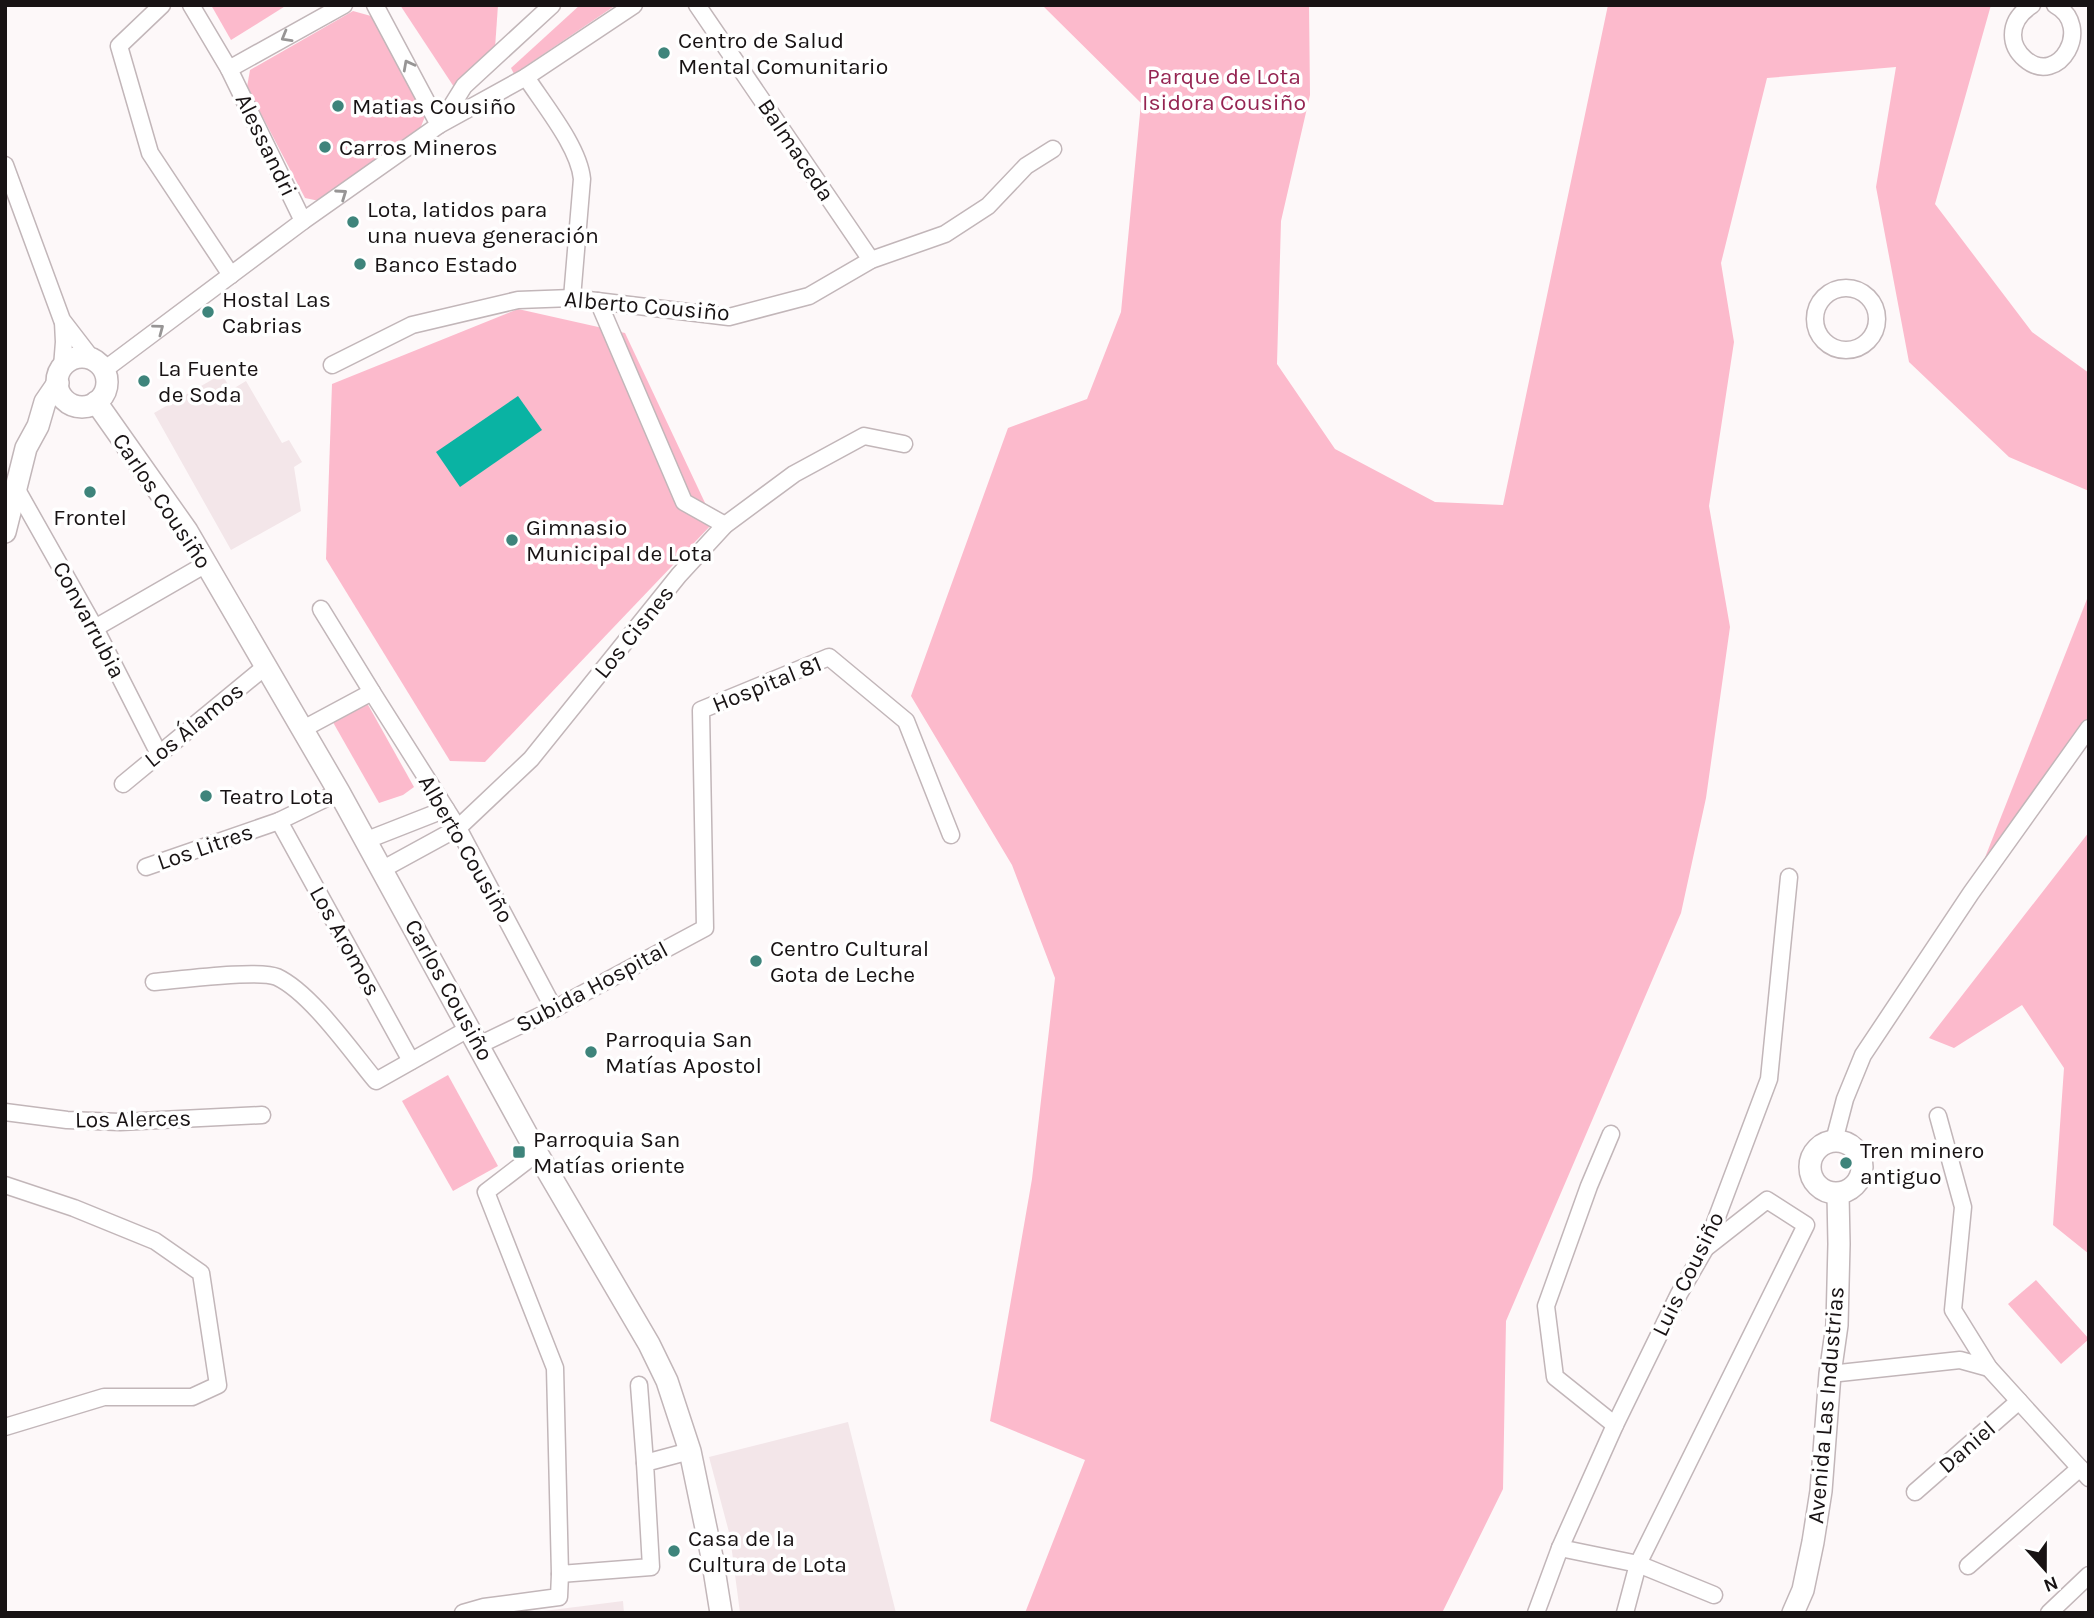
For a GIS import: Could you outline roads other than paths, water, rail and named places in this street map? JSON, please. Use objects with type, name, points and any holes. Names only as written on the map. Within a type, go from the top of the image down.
[{"type":"main road","points":[[5,532],[26,448],[60,375],[76,358],[98,364],[107,378],[103,396],[55,415],[38,426]]},
{"type":"main road","points":[[60,375],[61,395],[71,404],[86,404]]},
{"type":"main road","name":"Carlos Cousiño","points":[[86,404],[173,511],[206,564],[367,840],[537,1153],[649,1344],[667,1381],[690,1451],[721,1613]]},
{"type":"main road","points":[[1834,1141],[1850,1145],[1860,1157],[1861,1174],[1853,1188],[1838,1194],[1821,1190],[1811,1178],[1810,1161],[1818,1147],[1834,1141]]},
{"type":"main road","name":"Avenida Las Industrias","points":[[1793,1613],[1803,1590],[1814,1542],[1821,1492],[1830,1374],[1838,1325],[1838,1194]]},
{"type":"street","points":[[162,5],[119,46],[150,153],[232,275]]},
{"type":"street","name":"Alessandri","points":[[191,5],[229,69],[303,221]]},
{"type":"street","points":[[229,69],[344,5]]},
{"type":"street","points":[[375,5],[439,125]]},
{"type":"street","points":[[439,125],[464,86],[552,5]]},
{"type":"street","points":[[62,320],[98,364],[232,275],[439,125],[526,77],[634,5]]},
{"type":"street","name":"Balmaceda","points":[[697,5],[871,260]]},
{"type":"street","points":[[2032,5],[2019,16],[2013,32],[2016,50],[2029,62],[2046,66],[2063,60],[2074,45],[2082,25],[2055,5]]},
{"type":"street","points":[[526,77],[574,151],[581,169],[572,298]]},
{"type":"street","name":"Alberto Cousiño","points":[[332,365],[412,325],[518,300],[572,298],[729,317],[809,296],[871,260],[945,234],[988,206],[1026,166],[1053,149]]},
{"type":"street","points":[[6,167],[62,320],[64,342],[60,375]]},
{"type":"street","points":[[598,301],[684,502],[724,526]]},
{"type":"street","name":"Los Cisnes","points":[[383,869],[458,828],[531,759],[679,575],[724,526],[794,474],[864,436],[904,444]]},
{"type":"street","name":"Convarrubia","points":[[16,488],[95,628],[159,754]]},
{"type":"street","points":[[95,628],[206,564]]},
{"type":"street","name":"Alberto Cousiño","points":[[321,609],[458,828],[554,1009]]},
{"type":"street","name":"Hospital 81","points":[[705,928],[701,710],[829,657],[906,721],[951,835]]},
{"type":"street","name":"Los Álamos","points":[[123,784],[266,666]]},
{"type":"street","points":[[303,729],[372,692]]},
{"type":"street","points":[[1834,1141],[1845,1099],[1869,1045],[1970,893],[2089,728]]},
{"type":"street","name":"Los Litres","points":[[146,867],[279,821],[339,792]]},
{"type":"street","points":[[367,840],[446,809]]},
{"type":"street","name":"Los Aromos","points":[[279,821],[411,1061]]},
{"type":"street","name":"Luis Cousiño","points":[[1536,1613],[1560,1548],[1615,1425],[1679,1294],[1705,1249],[1769,1079],[1789,877]]},
{"type":"street","name":"Subida Hospital","points":[[475,1036],[554,1009],[705,928]]},
{"type":"street","points":[[154,982],[248,975],[275,976],[304,996],[376,1081],[411,1061],[475,1036]]},
{"type":"street","name":"Los Alerces","points":[[5,1112],[67,1120],[120,1122],[262,1115]]},
{"type":"street","points":[[1938,1116],[1963,1207],[1953,1310],[1989,1368],[2084,1473],[1968,1566]]},
{"type":"street","points":[[1611,1134],[1589,1186],[1546,1306],[1555,1377],[1615,1425]]},
{"type":"street","points":[[463,1613],[484,1607],[559,1597],[555,1368],[486,1192],[537,1153]]},
{"type":"street","points":[[5,1185],[74,1208],[155,1241],[201,1273],[219,1385],[192,1397],[104,1396],[5,1427]]},
{"type":"street","points":[[1625,1613],[1638,1564],[1806,1225],[1768,1200],[1705,1249]]},
{"type":"street","points":[[1830,1374],[1960,1360],[1989,1368]]},
{"type":"street","points":[[560,1574],[651,1567],[639,1385]]},
{"type":"street","name":"Daniel","points":[[1915,1492],[2020,1401]]},
{"type":"street","points":[[645,1463],[690,1451]]},
{"type":"street","points":[[1560,1548],[1638,1564],[1714,1595]]},
{"type":"street","points":[[2049,1613],[2089,1575]]},
{"type":"place","name":"Centro de Salud Mental Comunitario","points":[[664,53]]},
{"type":"place","name":"Matias Cousiño","points":[[338,106]]},
{"type":"place","name":"Carros Mineros","points":[[325,147]]},
{"type":"place","name":"Lota, latidos para una nueva generación","points":[[353,222]]},
{"type":"place","name":"Banco Estado","points":[[360,264]]},
{"type":"place","name":"Hostal Las Cabrias","points":[[208,312]]},
{"type":"place","name":"La Fuente de Soda","points":[[144,381]]},
{"type":"place","name":"Frontel","points":[[90,492]]},
{"type":"place","name":"Gimnasio Municipal de Lota","points":[[512,540]]},
{"type":"place","name":"Teatro Lota","points":[[206,796]]},
{"type":"place","name":"Centro Cultural Gota de Leche","points":[[756,961]]},
{"type":"place","name":"Parroquia San Matías Apostol","points":[[591,1052]]},
{"type":"place","name":"Parroquia San Matías oriente","points":[[519,1152]]},
{"type":"place","name":"Tren minero antiguo","points":[[1846,1163]]},
{"type":"place","name":"Casa de la Cultura de Lota","points":[[674,1551]]},
{"type":"park label","name":"Parque de Lota Isidora Cousiño","points":[[1224,89]]}]
